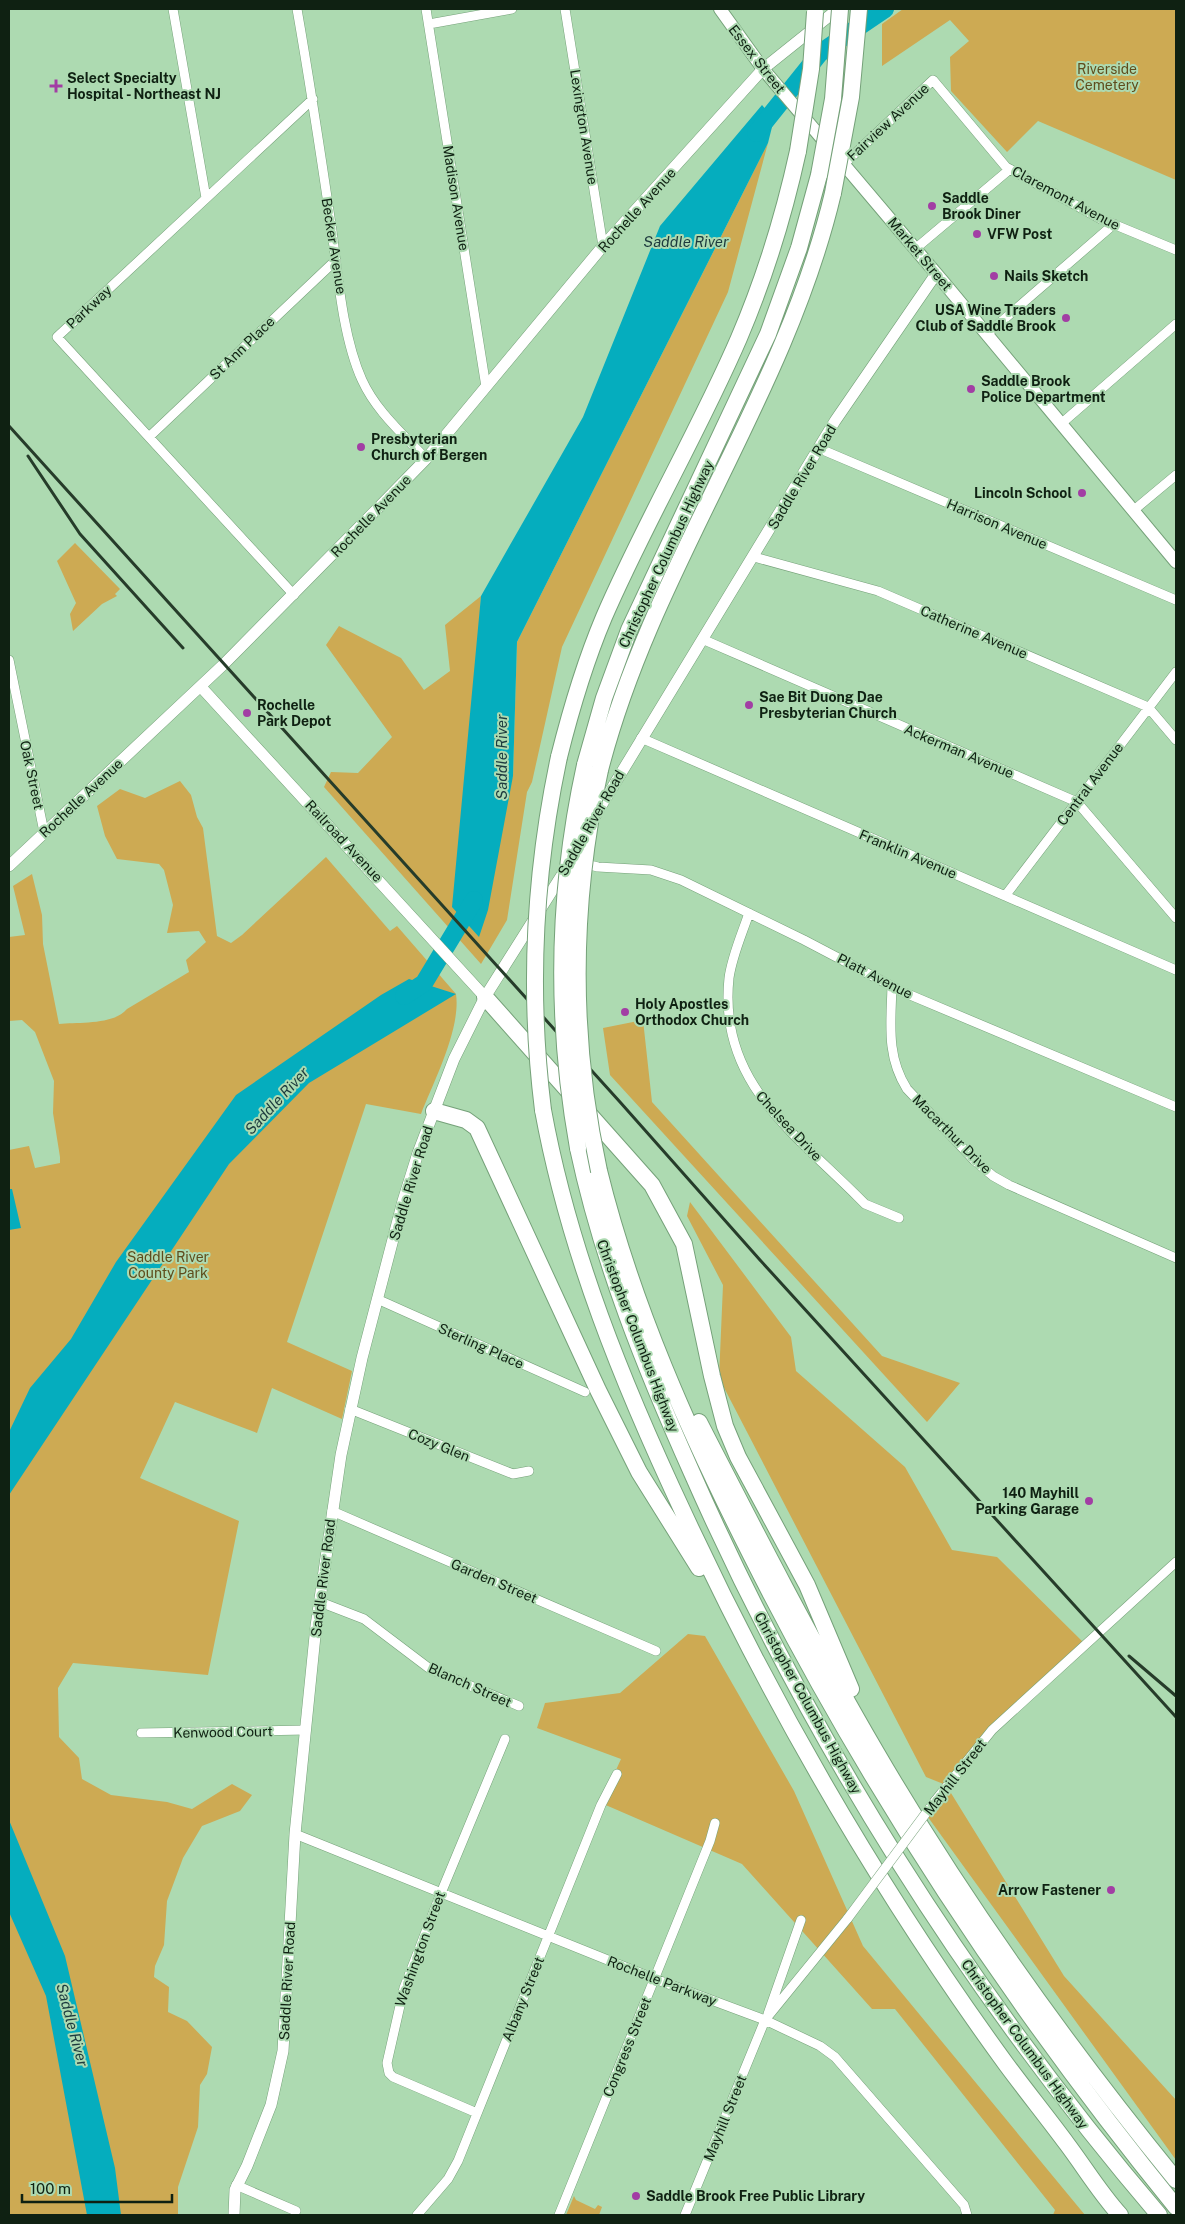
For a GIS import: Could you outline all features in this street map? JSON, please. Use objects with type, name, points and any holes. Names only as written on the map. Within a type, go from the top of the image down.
[{"type":"highway","name":"Christopher Columbus Highway","points":[[839,9],[833,99],[819,176],[799,248],[768,334],[629,630],[604,698],[593,768],[583,865],[577,972],[583,1080],[599,1171],[616,1234],[644,1318],[683,1412],[733,1520],[808,1665],[871,1775],[948,1899],[1020,2004],[1091,2100],[1176,2207]]},
{"type":"highway","name":"Christopher Columbus Highway","points":[[859,9],[852,97],[833,193],[813,268],[792,326],[763,392],[644,638],[593,768],[568,860],[561,970],[564,1044],[578,1148],[593,1212],[612,1273],[654,1384],[719,1533],[797,1688],[884,1837],[974,1974],[1070,2106],[1158,2215]]},
{"type":"highway","name":"Christopher Columbus Highway","points":[[815,10],[811,69],[798,151],[780,226],[760,285],[709,403],[634,552],[604,618],[578,688],[559,757],[542,848],[534,940],[534,1015],[543,1110],[564,1210],[604,1330],[658,1458],[745,1642],[796,1738],[899,1910],[990,2042],[1103,2196],[1120,2215]]},
{"type":"highway","points":[[485,998],[652,1185],[672,1219],[684,1244],[712,1376],[725,1426],[738,1458],[807,1585],[844,1674],[866,1720],[877,1754]]},
{"type":"highway","points":[[434,1111],[466,1120],[477,1128],[598,1390],[635,1464],[745,1642]]},
{"type":"highway","points":[[644,1318],[765,1550],[877,1754],[930,1841],[1023,1981],[1096,2079],[1176,2180]]},
{"type":"main road","name":"Essex Street","points":[[720,9],[763,70],[796,108]]},
{"type":"main road","name":"Market Street","points":[[796,108],[1062,423],[1176,562]]},
{"type":"street","points":[[174,9],[206,198]]},
{"type":"street","name":"Becker Avenue","points":[[297,9],[313,99],[350,347],[362,381],[383,414],[426,459]]},
{"type":"street","name":"Madison Avenue","points":[[426,9],[486,387]]},
{"type":"street","points":[[429,24],[512,9]]},
{"type":"street","name":"Lexington Avenue","points":[[565,9],[603,246]]},
{"type":"street","name":"Rochelle Avenue","points":[[9,866],[294,595],[426,459],[603,246],[763,70],[839,9]]},
{"type":"street","name":"Fairview Avenue","points":[[844,164],[933,80]]},
{"type":"street","name":"Claremont Avenue","points":[[933,80],[1010,169],[1114,224],[1176,250]]},
{"type":"street","name":"Parkway","points":[[294,595],[57,337],[313,99]]},
{"type":"street","points":[[915,249],[1010,169]]},
{"type":"street","points":[[987,334],[1114,224]]},
{"type":"street","name":"St Ann Place","points":[[149,437],[336,260]]},
{"type":"street","name":"Saddle River Road","points":[[234,2215],[233,2203],[236,2185],[247,2166],[271,2105],[282,2060],[295,1834],[320,1602],[332,1512],[350,1409],[403,1201],[434,1111],[454,1059],[485,998],[571,860],[609,790],[754,557],[818,448],[936,274]]},
{"type":"street","points":[[1062,423],[1176,324]]},
{"type":"street","name":"Harrison Avenue","points":[[818,448],[1176,600]]},
{"type":"street","points":[[1134,510],[1176,474]]},
{"type":"street","name":"Catherine Avenue","points":[[754,557],[878,591],[1148,708],[1176,740]]},
{"type":"street","name":"Ackerman Avenue","points":[[702,639],[1077,802],[1176,918]]},
{"type":"street","name":"Oak Street","points":[[9,660],[44,832]]},
{"type":"street","name":"Central Avenue","points":[[1005,896],[1176,672]]},
{"type":"street","name":"Railroad Avenue","points":[[200,686],[485,998]]},
{"type":"street","name":"Franklin Avenue","points":[[641,738],[1176,970]]},
{"type":"street","name":"Platt Avenue","points":[[571,860],[598,867],[651,870],[681,880],[892,986],[1176,1107]]},
{"type":"street","name":"Chelsea Drive","points":[[749,913],[730,976],[728,997],[732,1039],[744,1070],[766,1104],[865,1204],[899,1218]]},
{"type":"street","name":"Macarthur Drive","points":[[892,986],[890,1038],[891,1052],[897,1072],[907,1089],[974,1160],[1008,1186],[1176,1258]]},
{"type":"street","name":"Sterling Place","points":[[377,1299],[585,1392]]},
{"type":"street","name":"Cozy Glen","points":[[350,1409],[513,1474],[529,1471]]},
{"type":"street","name":"Garden Street","points":[[332,1512],[656,1651]]},
{"type":"street","name":"Mayhill Street","points":[[765,2020],[848,1918],[935,1801],[992,1730],[1176,1562]]},
{"type":"street","name":"Blanch Street","points":[[320,1602],[364,1619],[430,1668],[519,1706]]},
{"type":"street","name":"Kenwood Court","points":[[141,1733],[306,1730]]},
{"type":"street","name":"Washington Street","points":[[477,2113],[393,2077],[387,2067],[398,2010],[441,1893],[505,1740]]},
{"type":"street","name":"Albany Street","points":[[417,2215],[448,2179],[458,2161],[601,1805],[617,1774]]},
{"type":"street","name":"Congress Street","points":[[560,2215],[710,1840],[715,1823]]},
{"type":"street","name":"Rochelle Parkway","points":[[295,1834],[654,1979],[765,2020],[820,2046],[835,2057],[964,2205],[967,2215]]},
{"type":"street","name":"Mayhill Street","points":[[685,2215],[765,2020],[801,1920]]},
{"type":"street","points":[[236,2185],[296,2212]]},
{"type":"green space","name":"Riverside Cemetery","points":[[903,9],[1176,9],[1176,180],[1038,121],[1007,152],[951,91],[950,57],[969,41],[950,20],[882,66],[882,24]]},
{"type":"green space","points":[[768,143],[728,292],[562,647],[532,782],[527,792],[507,920],[481,964],[324,787],[331,772],[358,773],[392,737],[326,645],[339,626],[401,658],[424,690],[450,671],[445,625],[481,596],[464,891],[513,776],[517,642]]},
{"type":"green space","points":[[75,543],[120,589],[115,594],[117,596],[102,604],[73,631],[70,614],[76,603],[57,561]]},
{"type":"green space","name":"Saddle River County Park","points":[[180,781],[191,795],[197,817],[203,828],[217,936],[231,943],[326,857],[390,931],[397,926],[456,994],[456,1008],[451,1039],[421,1114],[366,1104],[287,1342],[352,1371],[342,1419],[272,1388],[257,1433],[175,1402],[140,1478],[239,1521],[208,1675],[73,1663],[58,1688],[59,1737],[79,1758],[82,1779],[111,1795],[167,1802],[192,1809],[232,1784],[252,1795],[240,1811],[202,1826],[183,1858],[167,1901],[164,1945],[155,1966],[154,1977],[169,1987],[168,2012],[187,2021],[212,2047],[207,2074],[200,2085],[198,2127],[178,2187],[178,2215],[9,2215],[9,1150],[29,1146],[35,1168],[60,1163],[53,1113],[54,1081],[35,1032],[22,1020],[9,1021],[9,937],[25,935],[13,886],[32,874],[42,915],[43,944],[59,1024],[96,1022],[114,1018],[189,972],[186,960],[206,942],[199,931],[167,933],[173,905],[164,870],[159,864],[117,859],[105,836],[97,806],[120,789],[145,798]]},
{"type":"green space","points":[[643,1020],[652,1102],[882,1356],[960,1383],[927,1422],[610,1075],[603,1028]]},
{"type":"green space","points":[[690,1202],[791,1337],[796,1371],[905,1467],[952,1550],[997,1557],[1084,1643],[972,1750],[946,1785],[926,1777],[719,1378],[723,1285],[687,1216]]},
{"type":"green space","points":[[688,1634],[705,1636],[794,1791],[863,1946],[1085,2215],[1053,2215],[1055,2210],[895,2009],[872,2009],[742,1864],[601,1803],[621,1759],[537,1728],[545,1703],[620,1693]]},
{"type":"green space","points":[[946,1785],[1064,1976],[1176,2100],[1176,2160],[925,1813]]},
{"type":"green space","points":[[574,2196],[576,2200],[595,2209],[598,2205],[602,2207],[599,2215],[566,2215]]},
{"type":"water","name":"Saddle River","points":[[762,105],[774,119],[768,143],[517,642],[513,776],[488,910],[479,937],[452,907],[481,596],[583,417],[660,226]]},
{"type":"water","name":"Saddle River","points":[[409,979],[456,994],[309,1083],[229,1164],[9,1495],[9,1432],[30,1388],[71,1339],[116,1262],[236,1095],[381,995]]},
{"type":"water","points":[[9,1189],[12,1189],[21,1228],[9,1230]]},
{"type":"water","points":[[9,1820],[65,1956],[115,2168],[121,2215],[87,2215],[46,1996],[9,1912]]},
{"type":"waterway","name":"Saddle River","points":[[756,133],[820,53],[885,9]]},
{"type":"waterway","name":"Saddle River","points":[[404,996],[424,983],[474,900]]},
{"type":"railway","points":[[9,426],[620,1102],[760,1260],[1176,1717]]},
{"type":"railway","points":[[28,456],[80,534],[183,648]]},
{"type":"railway","points":[[1129,1656],[1176,1696]]},
{"type":"place","name":"Select Specialty Hospital - Northeast NJ","points":[[56,86]]},
{"type":"place","name":"Saddle Brook Diner","points":[[932,206]]},
{"type":"place","name":"VFW Post","points":[[977,234]]},
{"type":"place","name":"Nails Sketch","points":[[994,276]]},
{"type":"place","name":"USA Wine Traders Club of Saddle Brook","points":[[1066,318]]},
{"type":"place","name":"Saddle Brook Police Department","points":[[971,389]]},
{"type":"place","name":"Presbyterian Church of Bergen","points":[[361,447]]},
{"type":"place","name":"Lincoln School","points":[[1082,493]]},
{"type":"place","name":"Sae Bit Duong Dae Presbyterian Church","points":[[749,705]]},
{"type":"place","name":"Rochelle Park Depot","points":[[247,713]]},
{"type":"place","name":"Holy Apostles Orthodox Church","points":[[625,1012]]},
{"type":"place","name":"140 Mayhill Parking Garage","points":[[1089,1501]]},
{"type":"place","name":"Arrow Fastener","points":[[1111,1890]]},
{"type":"place","name":"Saddle Brook Free Public Library","points":[[636,2196]]}]
